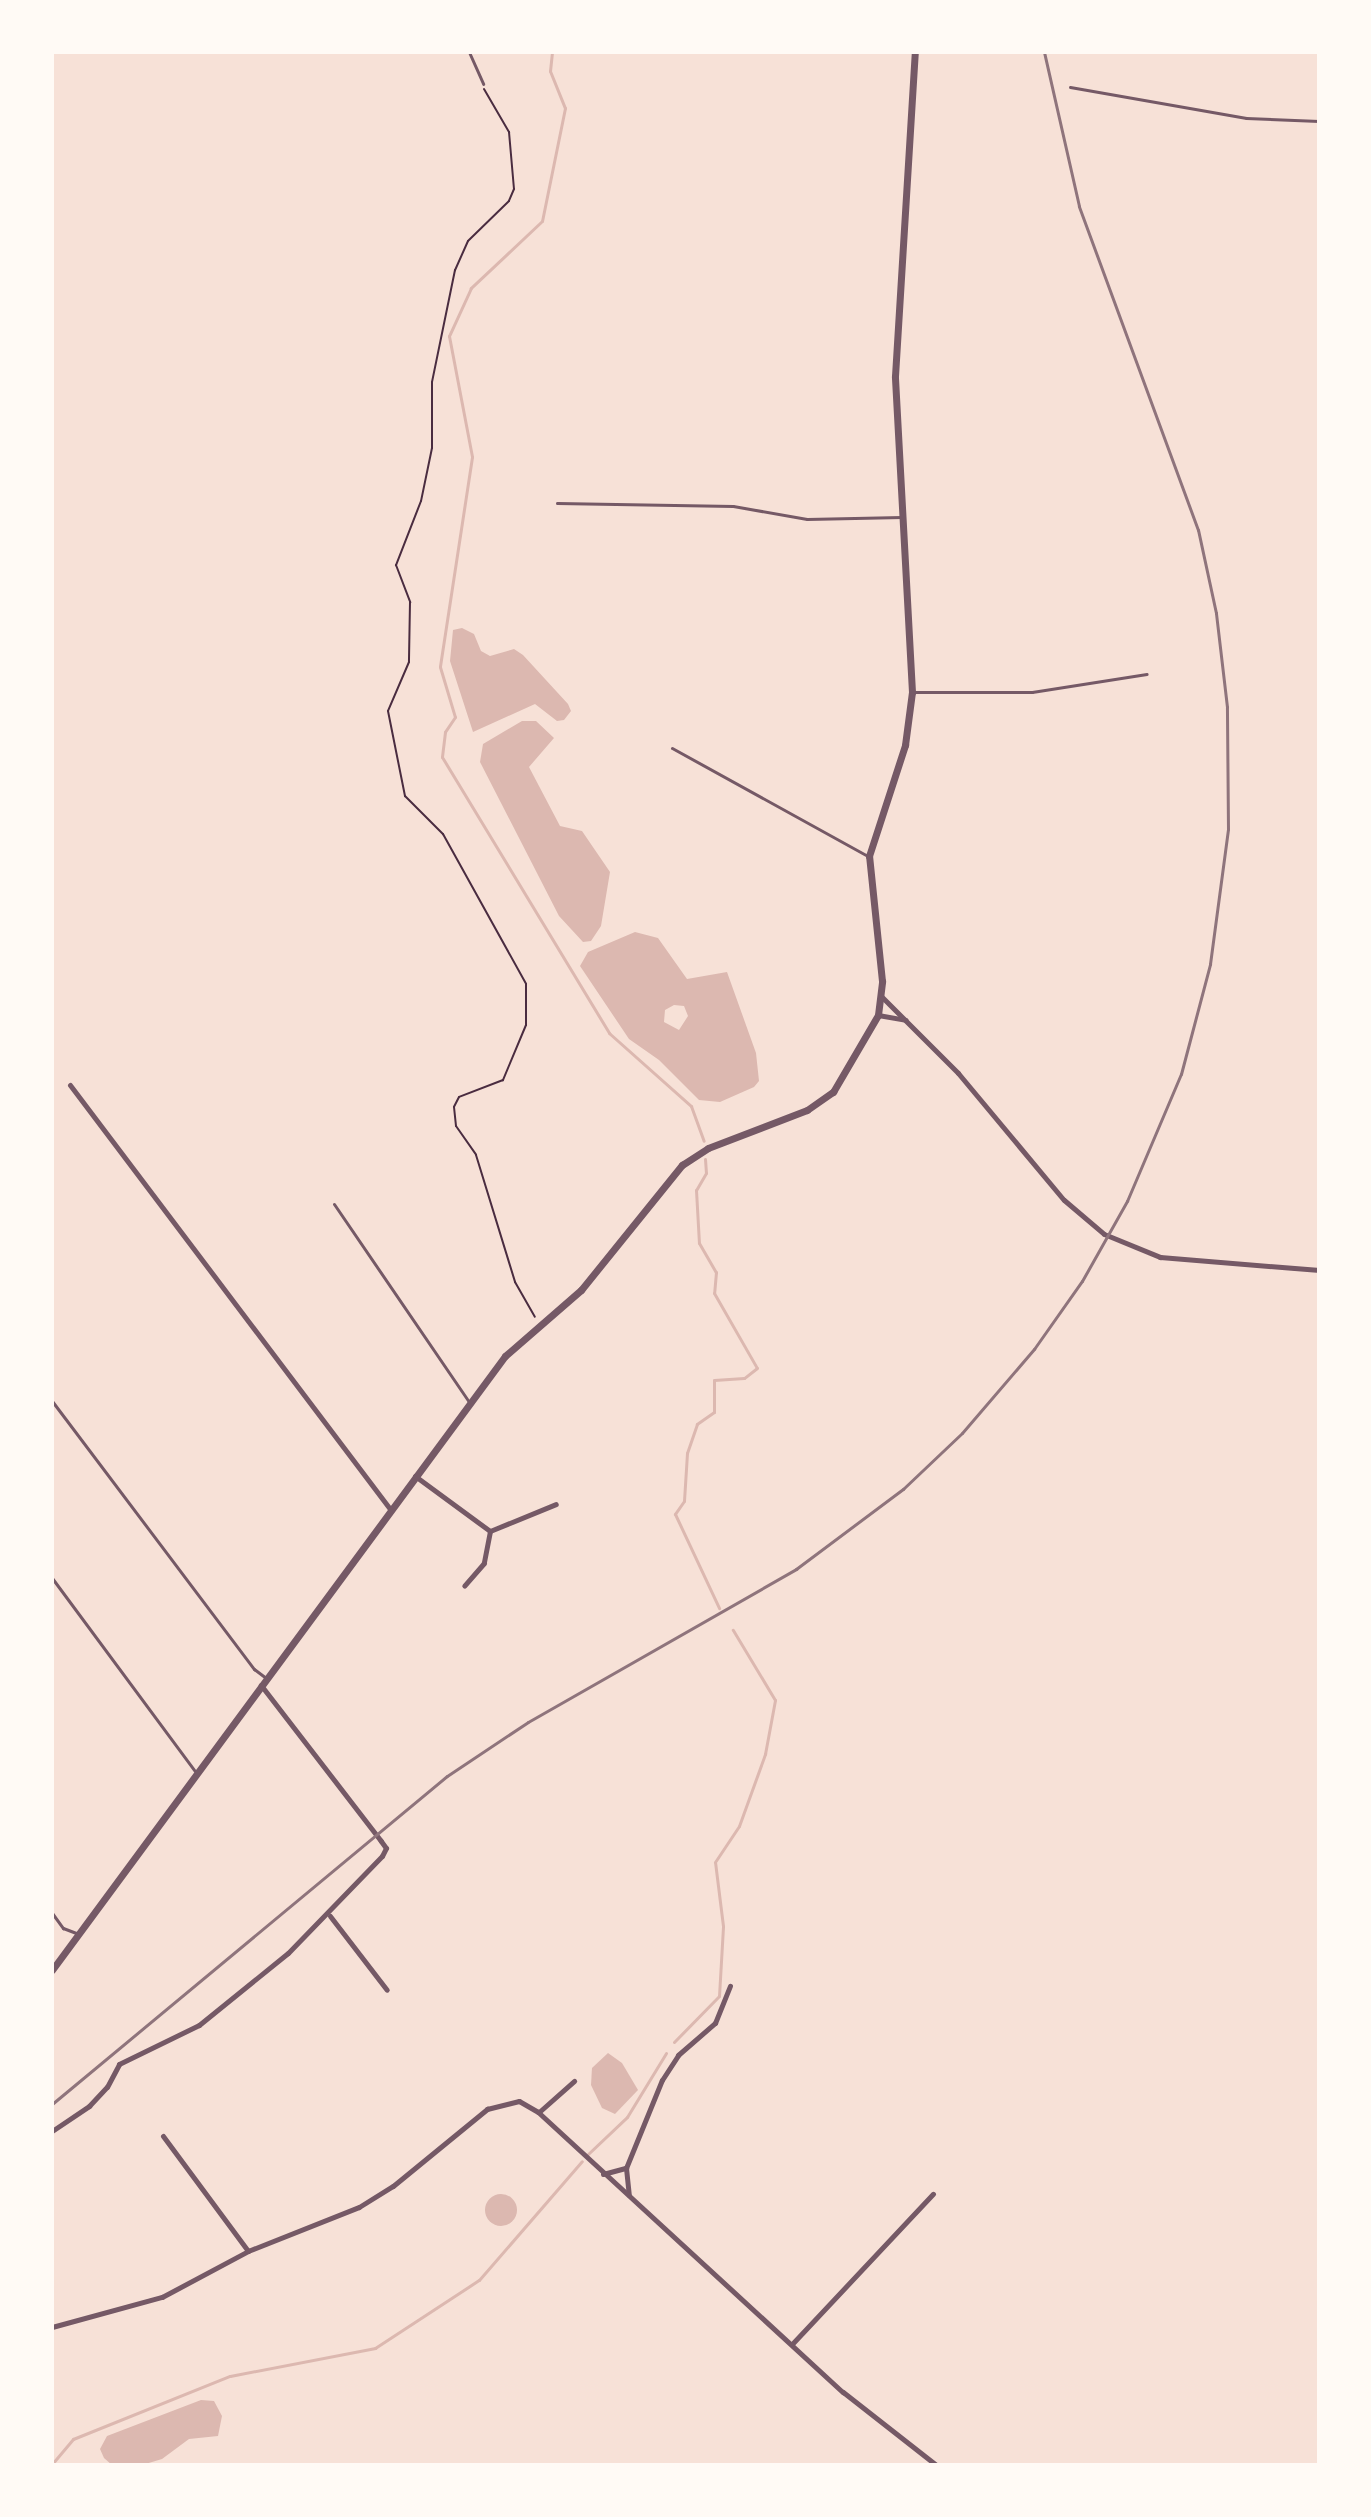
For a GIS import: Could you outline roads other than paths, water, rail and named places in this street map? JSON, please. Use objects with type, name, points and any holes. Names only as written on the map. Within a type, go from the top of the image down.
[{"type":"street","points":[[52,1970],[469,1402],[539,1322],[591,1279],[682,1165],[708,1148],[807,1110],[833,1092],[878,1015],[881,996],[869,856],[905,745],[912,692],[895,376],[915,52]]},
{"type":"street","points":[[881,996],[907,1020],[1064,1200],[1108,1237],[1160,1257],[1319,1270]]},
{"type":"street","points":[[878,1015],[907,1020]]},
{"type":"street","points":[[70,1085],[390,1509]]},
{"type":"street","points":[[414,1476],[490,1531]]},
{"type":"street","points":[[490,1531],[556,1504]]},
{"type":"street","points":[[464,1586],[484,1563],[490,1531]]},
{"type":"street","points":[[52,2131],[89,2106],[107,2087],[119,2064],[208,2019],[330,1916],[386,1848],[264,1682]]},
{"type":"street","points":[[330,1916],[387,1990]]},
{"type":"street","points":[[629,2197],[626,2168],[662,2080],[678,2055],[715,2023],[730,1986]]},
{"type":"street","points":[[538,2112],[574,2081]]},
{"type":"street","points":[[52,2327],[162,2297],[248,2251],[359,2207],[393,2186],[487,2109],[519,2101],[538,2112],[792,2344],[936,2465]]},
{"type":"street","points":[[163,2136],[248,2251]]},
{"type":"street","points":[[603,2174],[626,2168]]},
{"type":"street","points":[[792,2344],[933,2194]]},
{"type":"lane","points":[[469,52],[483,84]]},
{"type":"lane","points":[[1070,87],[1246,118],[1319,121]]},
{"type":"lane","points":[[557,503],[733,506],[807,519],[902,517]]},
{"type":"lane","points":[[912,692],[1032,692],[1147,674]]},
{"type":"lane","points":[[672,748],[869,856]]},
{"type":"lane","points":[[334,1204],[469,1402]]},
{"type":"lane","points":[[52,1401],[264,1682]]},
{"type":"lane","points":[[52,1578],[196,1773]]},
{"type":"lane","points":[[52,1913],[63,1928],[78,1934]]},
{"type":"waterway","points":[[552,52],[550,71],[565,108],[542,221],[471,288],[449,336],[472,457],[440,667],[455,717],[445,732],[442,757],[609,1033],[691,1106],[704,1141]]},
{"type":"waterway","points":[[705,1159],[706,1173],[696,1190],[699,1243],[716,1272],[714,1293],[757,1368],[744,1378],[714,1380],[714,1412],[697,1424],[687,1453],[684,1501],[675,1514],[719,1608]]},
{"type":"waterway","points":[[674,2042],[719,1996],[723,1926],[715,1862],[739,1826],[765,1754],[775,1700],[733,1630]]},
{"type":"waterway","points":[[588,2154],[627,2117],[666,2053]]},
{"type":"waterway","points":[[52,2464],[73,2439],[230,2376],[375,2348],[479,2280],[582,2161]]},
{"type":"railway","points":[[52,2104],[447,1776],[528,1722],[796,1569],[903,1489],[962,1433],[1034,1349],[1082,1281],[1127,1201],[1181,1074],[1210,964],[1228,829],[1227,707],[1216,613],[1198,530],[1079,206],[1044,52]]}]
